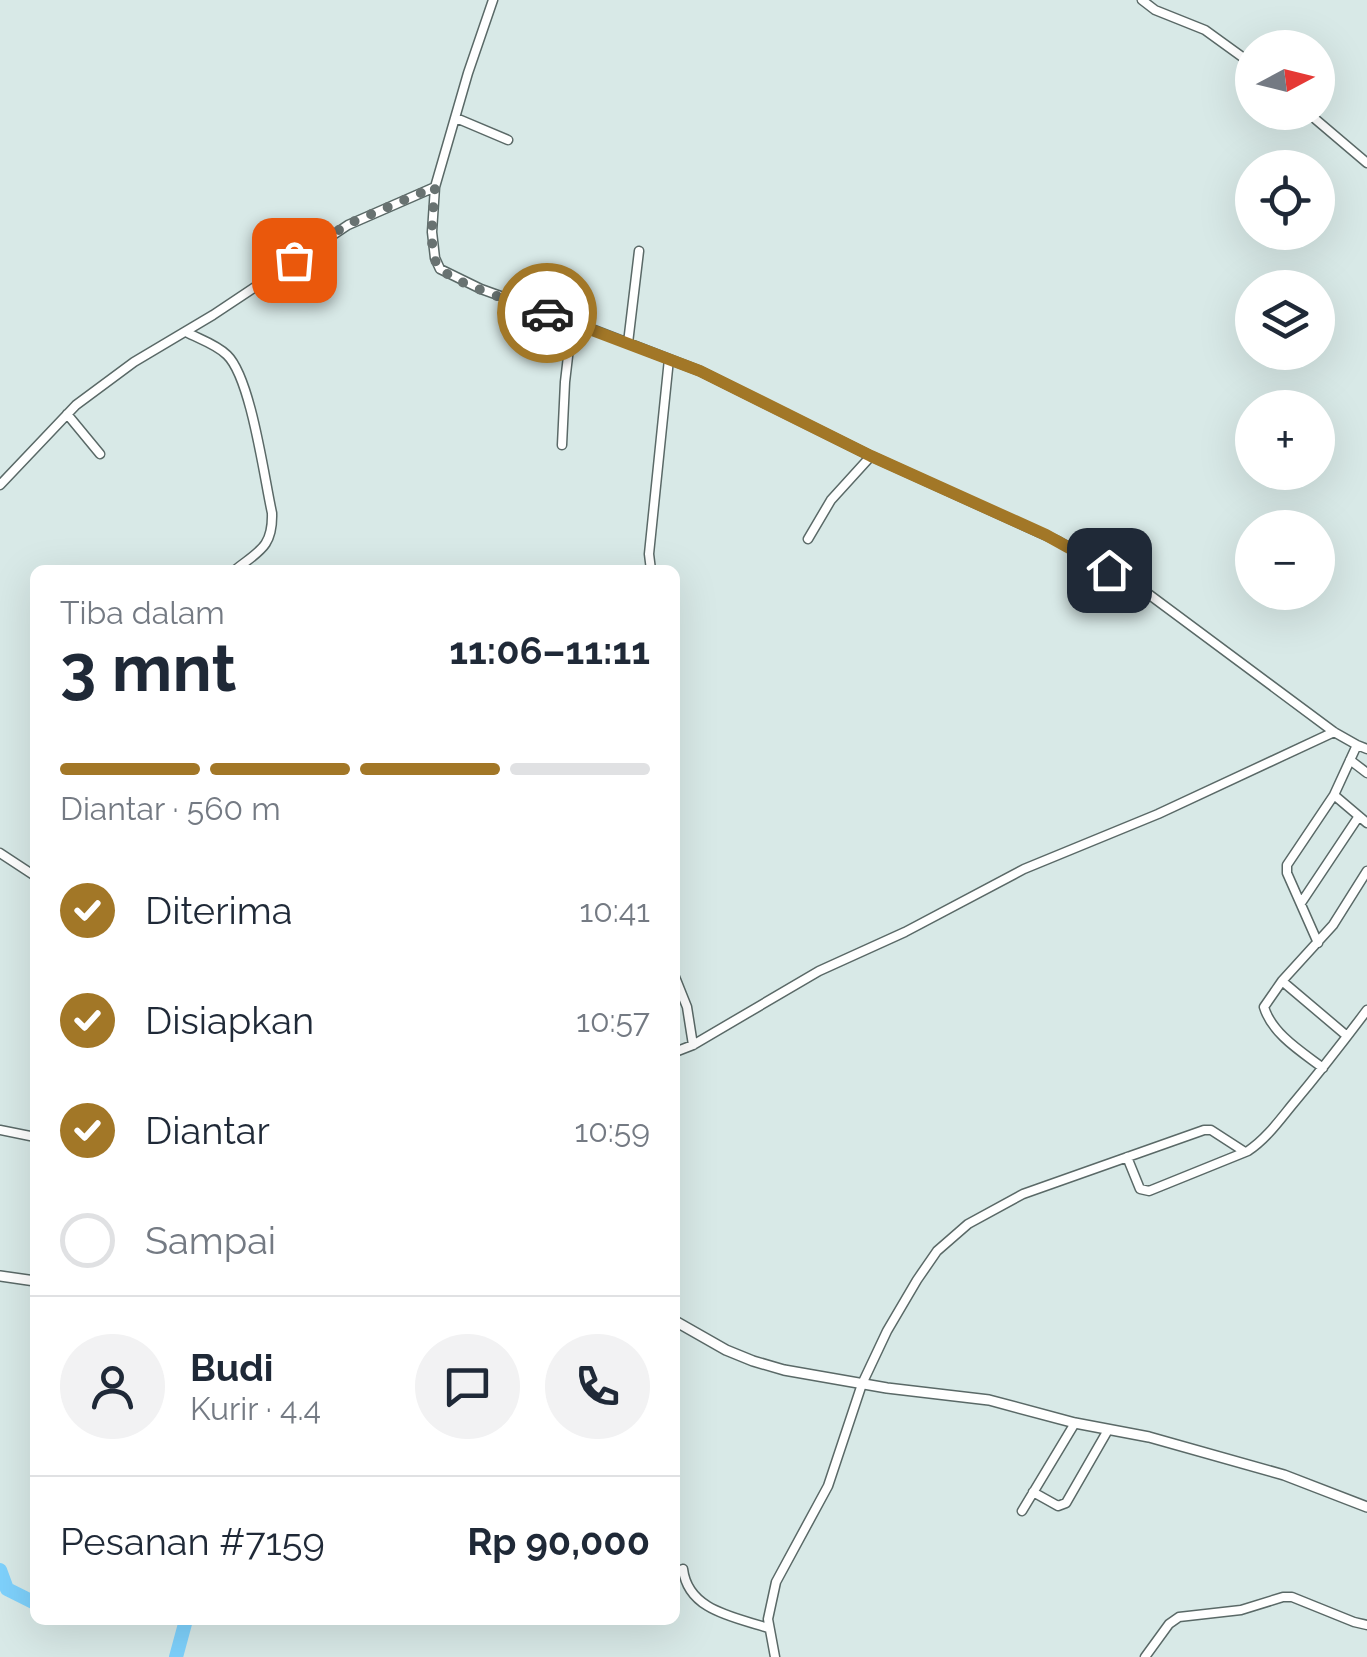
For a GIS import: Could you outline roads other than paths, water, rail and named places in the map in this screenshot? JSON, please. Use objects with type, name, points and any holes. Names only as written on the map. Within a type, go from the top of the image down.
[{"type":"street","points":[[494,0],[468,72],[435,187],[432,232],[434,258],[440,269],[481,290],[700,371],[871,456],[1046,535],[1135,584],[1334,732],[1367,749]]},
{"type":"street","points":[[1142,0],[1156,10],[1205,30],[1235,52]]},
{"type":"street","points":[[456,118],[508,140]]},
{"type":"street","points":[[1329,130],[1367,163]]},
{"type":"street","points":[[0,485],[68,414],[134,362],[348,224],[435,187]]},
{"type":"street","points":[[628,343],[639,251]]},
{"type":"street","points":[[562,444],[572,322]]},
{"type":"street","points":[[186,332],[230,358],[248,402],[272,530],[268,541],[241,565]]},
{"type":"street","points":[[650,565],[669,359]]},
{"type":"street","points":[[68,414],[100,454]]},
{"type":"street","points":[[808,539],[831,500],[871,456]]},
{"type":"street","points":[[680,1050],[818,971],[904,932],[1024,869],[1158,814],[1334,732]]},
{"type":"street","points":[[1318,943],[1287,864],[1334,795],[1356,745]]},
{"type":"street","points":[[1350,760],[1367,774]]},
{"type":"street","points":[[1334,795],[1367,823]]},
{"type":"street","points":[[1302,903],[1359,816]]},
{"type":"street","points":[[0,853],[30,873]]},
{"type":"street","points":[[0,871],[9,860]]},
{"type":"street","points":[[1324,1068],[1284,1036],[1265,1013],[1264,1005],[1333,926],[1367,872]]},
{"type":"street","points":[[1282,981],[1347,1036]]},
{"type":"street","points":[[680,989],[693,1044]]},
{"type":"street","points":[[1127,1157],[1140,1189],[1149,1191],[1260,1144],[1367,1010]]},
{"type":"street","points":[[0,1130],[30,1136]]},
{"type":"street","points":[[776,1657],[768,1628],[776,1582],[828,1486],[862,1384],[887,1331],[937,1251],[968,1224],[1023,1194],[1204,1130],[1211,1130],[1245,1152]]},
{"type":"street","points":[[0,1276],[30,1281]]},
{"type":"street","points":[[680,1325],[753,1361],[812,1376],[989,1400],[1149,1438],[1284,1475],[1367,1507]]},
{"type":"street","points":[[1022,1511],[1075,1423]]},
{"type":"street","points":[[1033,1492],[1058,1506],[1066,1502],[1108,1430]]},
{"type":"street","points":[[683,1569],[684,1581],[695,1597],[720,1614],[768,1628]]},
{"type":"street","points":[[1145,1657],[1179,1617],[1240,1610],[1283,1597],[1367,1625]]},
{"type":"waterway","points":[[0,1570],[7,1589],[30,1600]]},
{"type":"waterway","points":[[176,1657],[185,1625]]}]
